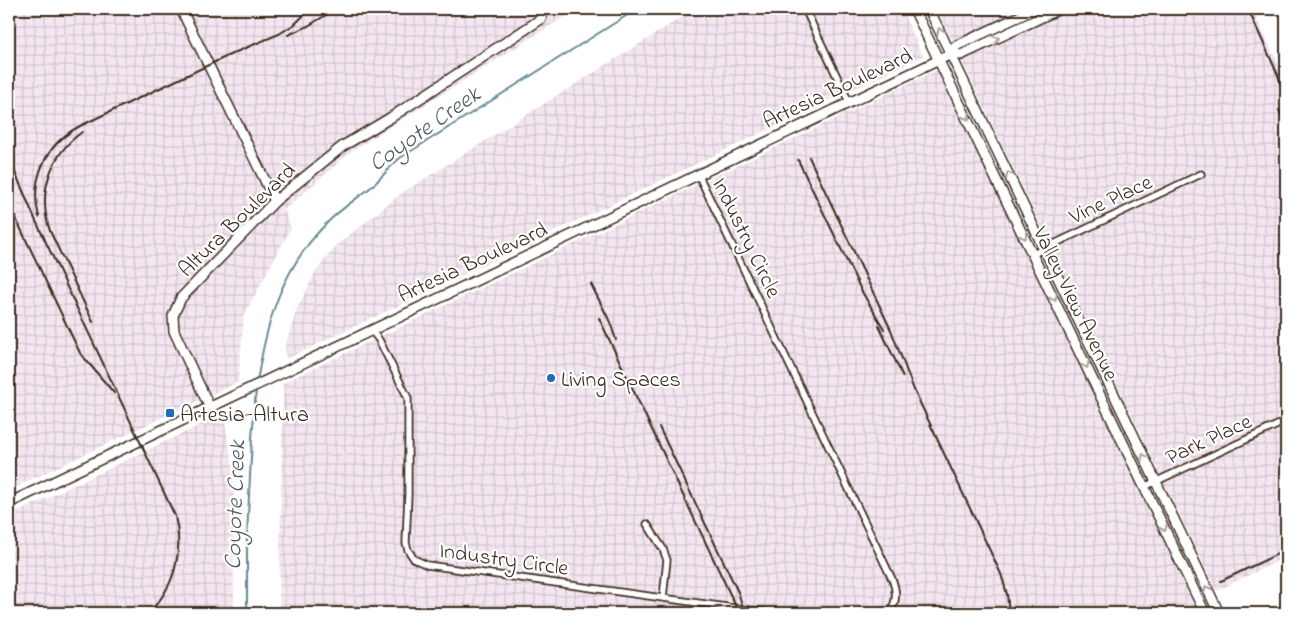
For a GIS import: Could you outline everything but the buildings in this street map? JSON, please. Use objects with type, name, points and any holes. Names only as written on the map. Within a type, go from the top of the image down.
[{"type":"main road","points":[[181,9],[275,201]]},
{"type":"main road","name":"Altura Boulevard","points":[[210,406],[174,331],[172,321],[174,311],[181,298],[275,201],[343,146],[390,118],[541,19],[543,9]]},
{"type":"main road","name":"Valley View Avenue","points":[[914,9],[1205,613]]},
{"type":"main road","name":"Valley View Avenue","points":[[929,9],[1219,613]]},
{"type":"main road","name":"Artesia Boulevard","points":[[9,503],[236,393],[939,60],[951,54],[956,46],[1035,9]]},
{"type":"main road","name":"Artesia Boulevard","points":[[951,54],[961,55],[1059,9]]},
{"type":"main road","points":[[988,162],[1000,156]]},
{"type":"street","points":[[805,9],[850,102]]},
{"type":"street","name":"Industry Circle","points":[[698,174],[892,579],[895,588],[895,598],[889,613]]},
{"type":"street","name":"Vine Place","points":[[1033,254],[1201,174]]},
{"type":"street","name":"Industry Circle","points":[[371,330],[379,340],[408,398],[406,543],[414,559],[427,565],[770,613]]},
{"type":"street","name":"Park Place","points":[[1144,487],[1286,421]]},
{"type":"street","points":[[647,524],[663,549],[667,560],[663,598]]},
{"type":"shaded area","points":[[9,9],[577,9],[353,150],[284,210],[291,228],[244,315],[238,382],[9,490]]},
{"type":"shaded area","points":[[695,9],[901,9],[923,56],[286,359],[285,347],[297,309],[316,271],[338,244],[402,193]]},
{"type":"shaded area","points":[[937,9],[1252,9],[1286,81],[1286,557],[1216,591]]},
{"type":"shaded area","points":[[939,69],[1155,517],[1198,613],[279,613],[283,383]]},
{"type":"shaded area","points":[[223,414],[233,465],[234,613],[9,613],[9,516]]},
{"type":"waterway","name":"Coyote Creek","points":[[257,382],[271,317],[278,297],[298,259],[331,219],[374,184],[400,158],[637,9]]},
{"type":"waterway","points":[[1282,9],[1286,17]]},
{"type":"waterway","name":"Coyote Creek","points":[[247,613],[247,535],[256,389]]},
{"type":"railway","points":[[39,217],[36,189],[43,164],[58,142],[68,134],[80,126],[236,52],[279,34],[295,24],[310,9]]},
{"type":"railway","points":[[288,35],[308,26],[336,9]]},
{"type":"railway","points":[[1248,9],[1278,75],[1286,101]]},
{"type":"railway","points":[[1279,110],[1286,125]]},
{"type":"railway","points":[[82,132],[71,141],[54,163],[46,189],[45,203],[50,231],[93,322]]},
{"type":"railway","points":[[809,157],[891,330],[914,390],[1001,574],[1007,594],[1009,613]]},
{"type":"railway","points":[[9,158],[35,219],[175,516],[178,529],[178,555],[175,568],[165,592],[148,613]]},
{"type":"railway","points":[[798,160],[861,290],[884,329]]},
{"type":"railway","points":[[9,204],[80,353],[114,393]]},
{"type":"railway","points":[[591,284],[610,322],[616,340]]},
{"type":"railway","points":[[599,318],[739,613]]},
{"type":"railway","points":[[879,326],[903,377]]},
{"type":"railway","points":[[659,427],[738,592],[744,611]]},
{"type":"railway","points":[[1221,581],[1286,550]]},
{"type":"place","name":"Living Spaces","points":[[551,378]]},
{"type":"place","name":"Artesia-Altura","points":[[170,413]]}]
